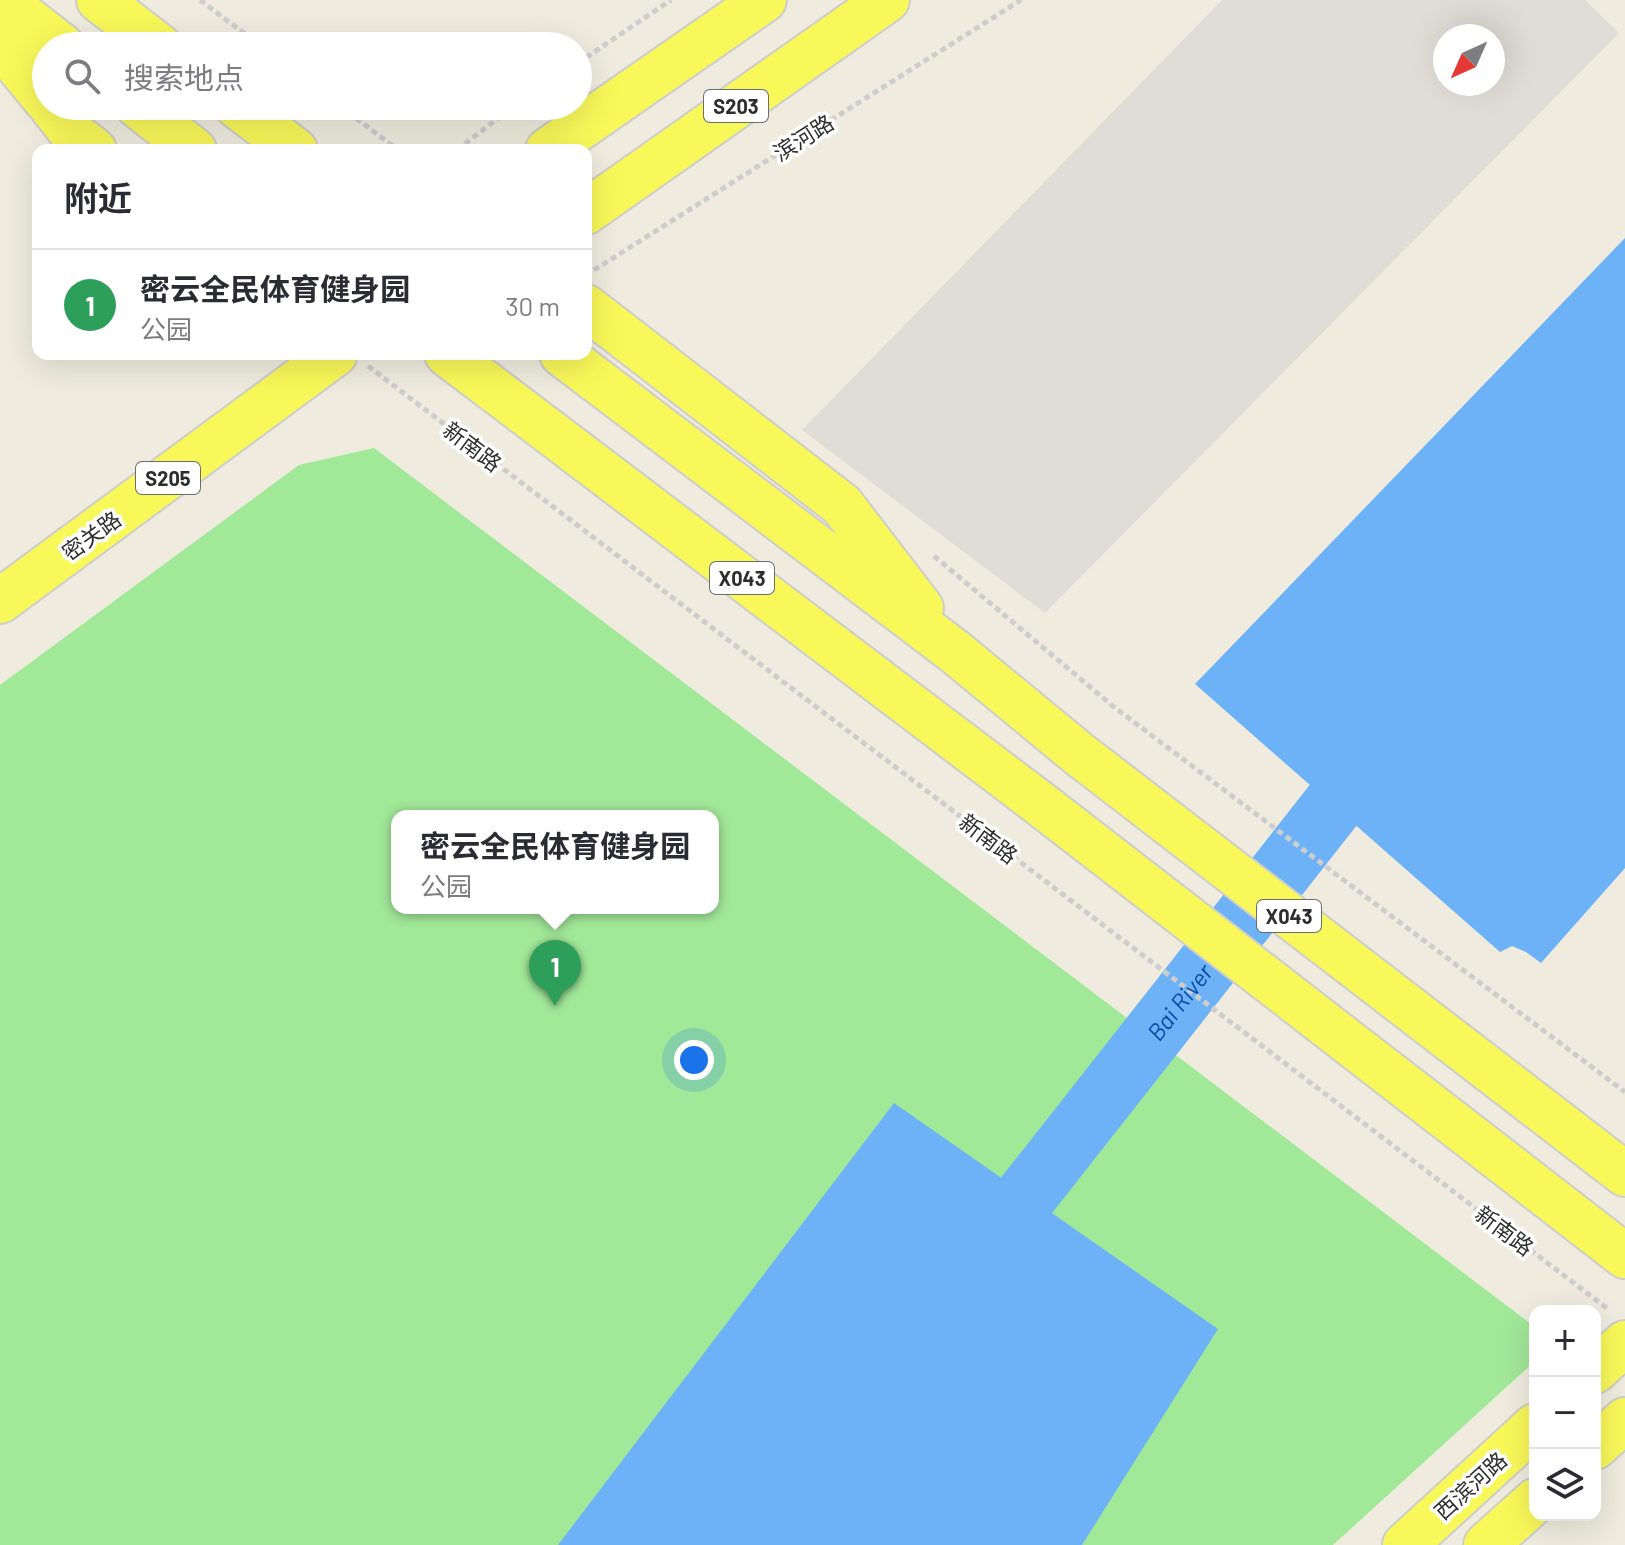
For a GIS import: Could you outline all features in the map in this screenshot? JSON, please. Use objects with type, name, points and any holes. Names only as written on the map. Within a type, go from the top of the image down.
[{"type":"main road","points":[[3,0],[44,32]]},
{"type":"main road","points":[[99,0],[141,32]]},
{"type":"main road","points":[[592,119],[764,0]]},
{"type":"main road","name":"S203","points":[[592,208],[887,0]]},
{"type":"main road","points":[[0,44],[32,83]]},
{"type":"main road","points":[[62,120],[86,144]]},
{"type":"main road","points":[[156,120],[186,144]]},
{"type":"main road","points":[[255,120],[287,144]]},
{"type":"main road","points":[[557,144],[591,120]]},
{"type":"main road","points":[[592,312],[842,505],[954,651]]},
{"type":"main road","name":"密关路","points":[[0,601],[349,360]]},
{"type":"main road","name":"X043","points":[[455,360],[1038,802],[1625,1256]]},
{"type":"main road","name":"X043","points":[[570,360],[954,651],[1079,754],[1625,1174]]},
{"type":"main road","points":[[1601,1361],[1620,1329]]},
{"type":"main road","points":[[1601,1442],[1625,1420]]},
{"type":"main road","name":"西滨河路","points":[[1405,1545],[1529,1431]]},
{"type":"main road","points":[[1486,1545],[1529,1506]]},
{"type":"path","points":[[200,0],[242,32]]},
{"type":"path","points":[[592,54],[671,0]]},
{"type":"path","name":"滨河路","points":[[592,271],[1021,0]]},
{"type":"path","points":[[358,120],[390,144]]},
{"type":"path","points":[[465,144],[496,120]]},
{"type":"path","name":"新南路","points":[[351,360],[1005,850],[1426,1171],[1620,1329]]},
{"type":"path","points":[[1114,707],[1625,1092]]},
{"type":"green space","points":[[374,448],[1529,1322],[1529,1366],[1333,1545],[0,1545],[0,685],[299,465]]},
{"type":"shaded area","points":[[1222,0],[1585,0],[1619,33],[1045,613],[802,430]]},
{"type":"water","points":[[1625,238],[1625,868],[1541,963],[1512,946],[1500,952],[1195,684]]},
{"type":"water","points":[[894,1103],[1218,1329],[1082,1545],[558,1545]]},
{"type":"waterway","name":"Bai River","points":[[975,1261],[1386,738]]},
{"type":"place","name":"密云全民体育健身园","points":[[555,1006]]}]
